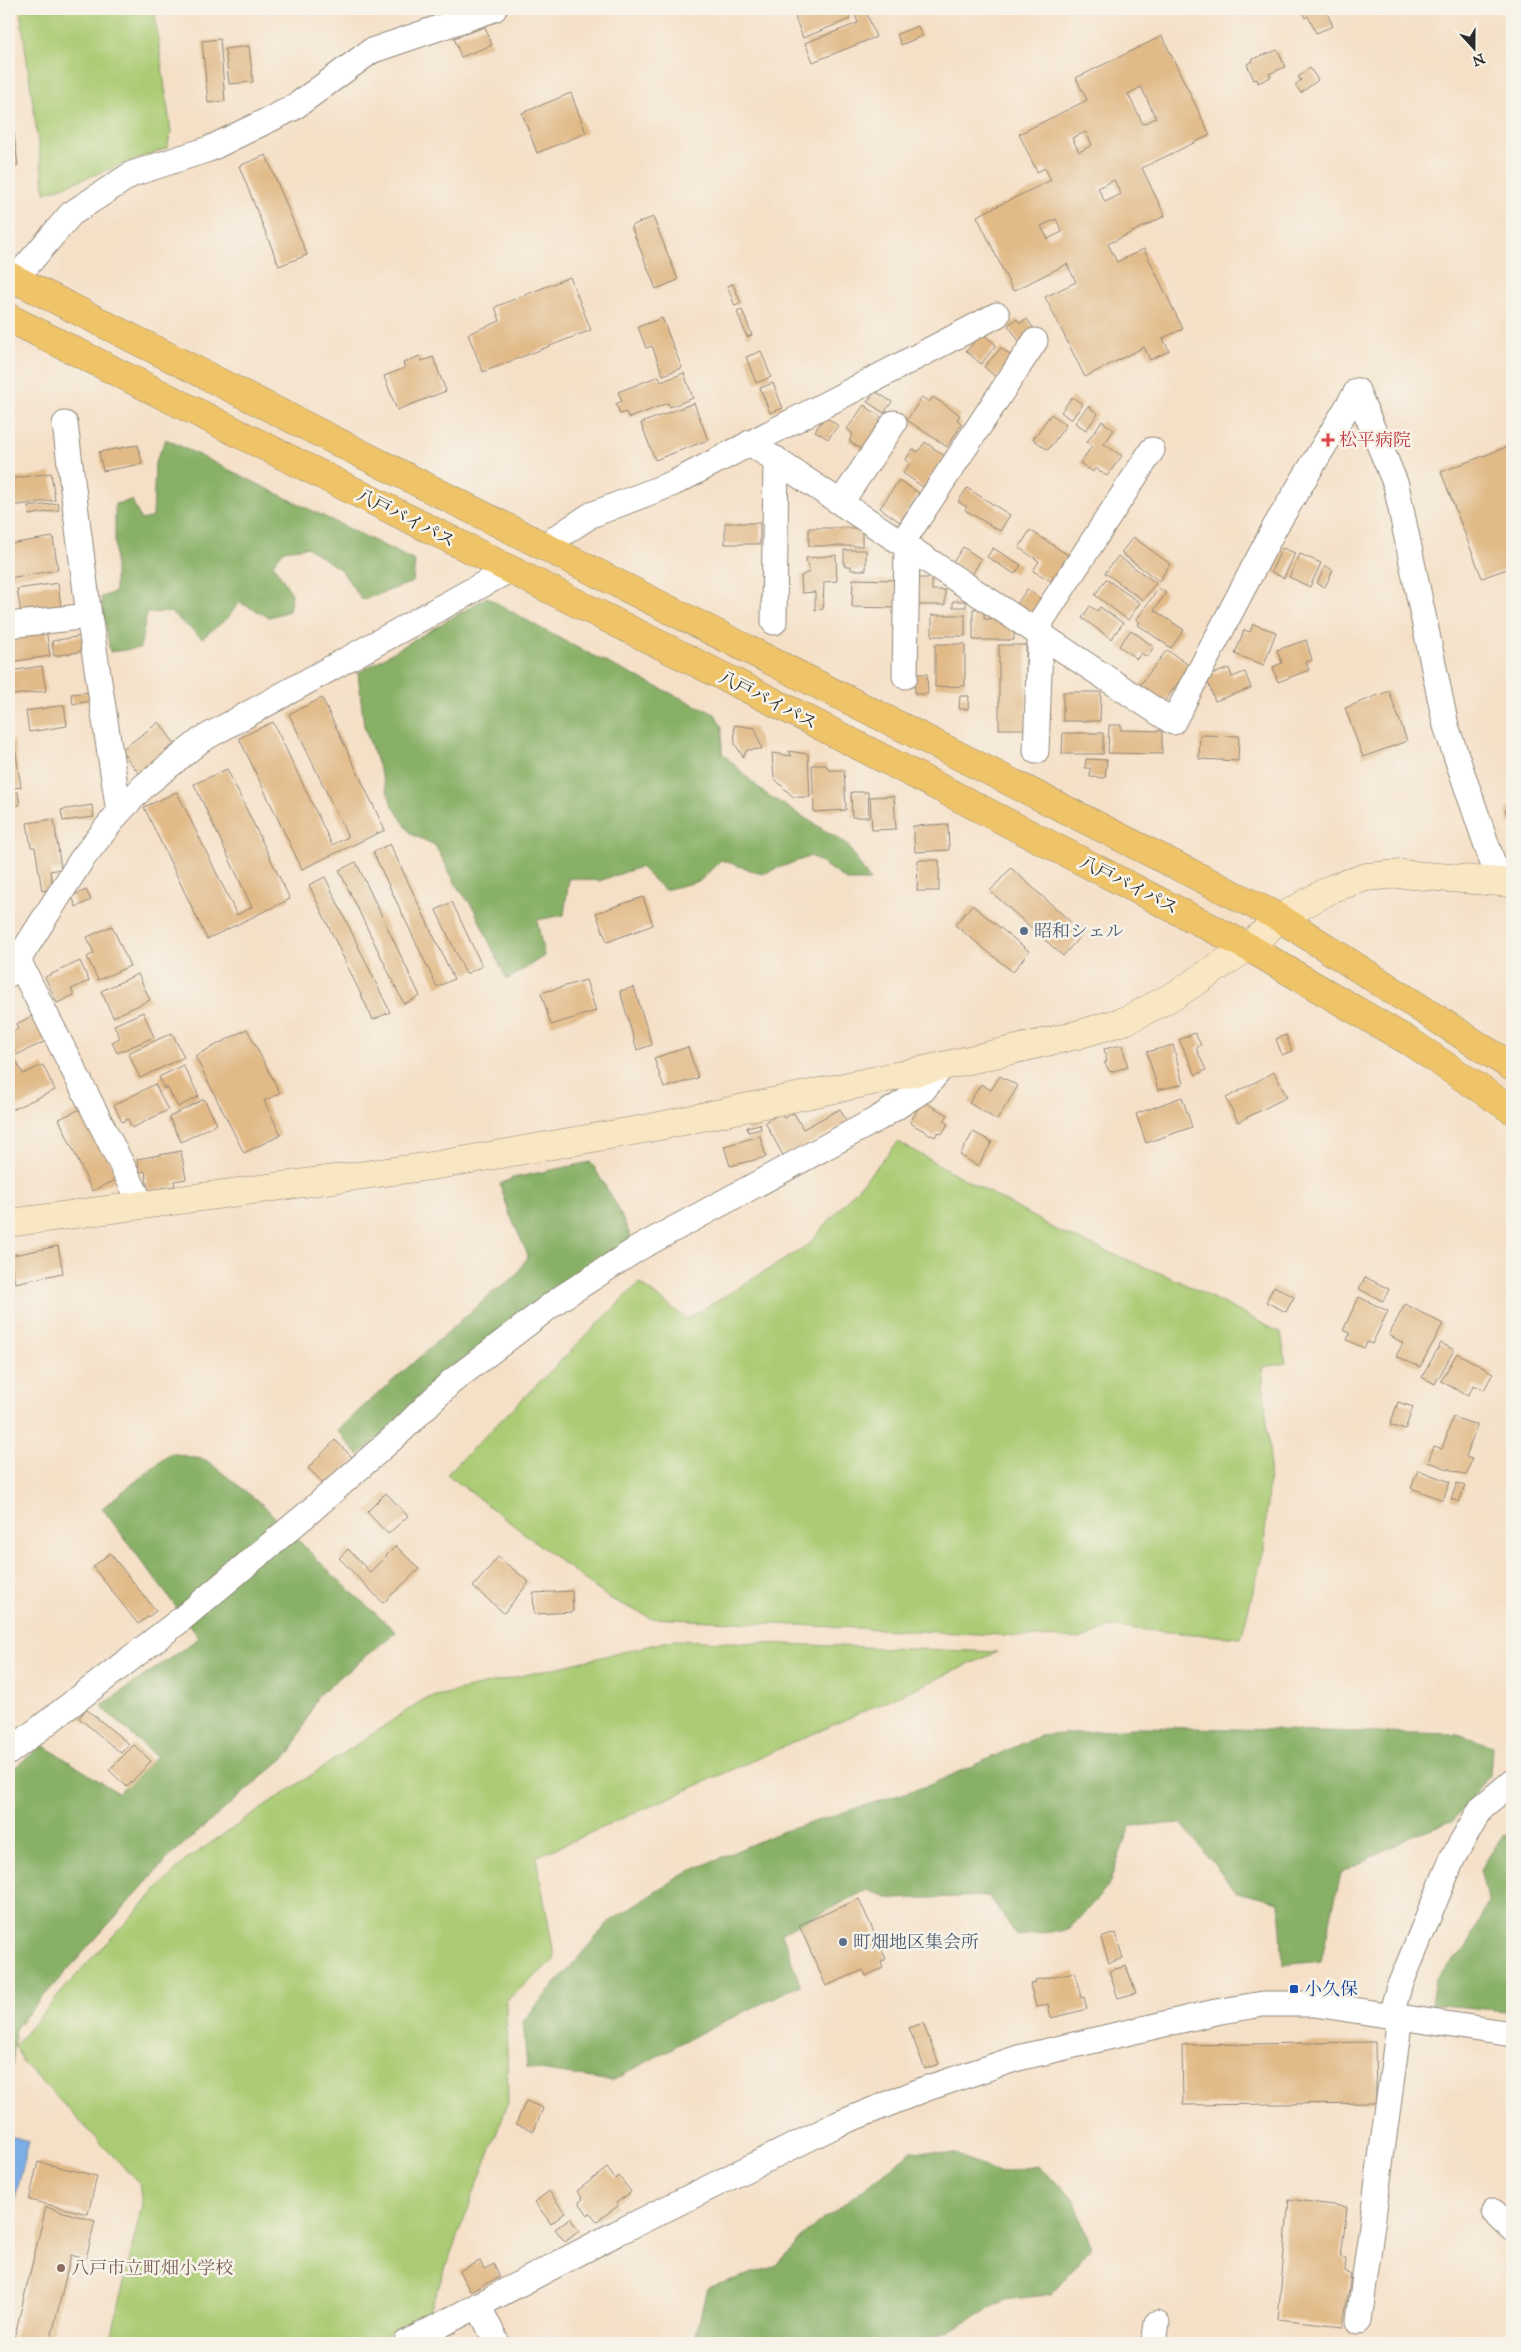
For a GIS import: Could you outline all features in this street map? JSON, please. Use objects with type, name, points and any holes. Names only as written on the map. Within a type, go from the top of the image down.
[{"type":"highway","name":"八戸バイパス","points":[[11,280],[544,546],[1280,918],[1512,1067]]},
{"type":"highway","name":"八戸バイパス","points":[[9,318],[770,700],[1248,946],[1410,1042],[1512,1110]]},
{"type":"street","points":[[11,280],[71,214],[132,174],[209,148],[293,108],[371,52],[494,9]]},
{"type":"street","points":[[544,546],[591,515],[674,482],[997,315]]},
{"type":"street","points":[[905,676],[905,544],[1035,341]]},
{"type":"street","points":[[9,1223],[438,1165],[650,1128],[942,1066],[1076,1035],[1127,1020],[1177,994],[1248,946],[1280,918],[1333,888],[1366,877],[1401,874],[1506,882],[1446,726],[1396,485],[1357,391],[1274,527],[1173,722],[750,442]]},
{"type":"street","points":[[840,502],[894,423]]},
{"type":"street","points":[[65,424],[90,616],[119,812]]},
{"type":"street","points":[[1036,750],[1041,622],[1152,450]]},
{"type":"street","points":[[774,622],[776,459]]},
{"type":"street","points":[[142,1205],[12,963],[82,859],[119,812],[144,786],[201,740],[509,570]]},
{"type":"street","points":[[9,625],[90,616]]},
{"type":"street","points":[[9,1752],[199,1604],[314,1508],[401,1431],[451,1382],[558,1300],[637,1249],[879,1118],[923,1090],[942,1066]]},
{"type":"street","points":[[1359,2321],[1398,1990],[1453,1857],[1482,1808],[1512,1782]]},
{"type":"street","points":[[406,2343],[838,2124],[925,2089],[1018,2058],[1216,2012],[1263,2004],[1314,2004],[1512,2034]]},
{"type":"street","points":[[1494,2212],[1512,2230]]},
{"type":"street","points":[[478,2305],[497,2343]]},
{"type":"green space","points":[[20,9],[154,9],[171,132],[167,148],[45,193]]},
{"type":"green space","points":[[166,439],[415,561],[413,582],[362,600],[341,570],[307,547],[284,550],[273,564],[292,594],[289,611],[269,617],[239,602],[228,618],[202,638],[170,612],[147,613],[140,648],[110,652],[101,597],[115,592],[115,504],[132,500],[141,520],[153,517],[155,463]]},
{"type":"green space","points":[[487,597],[571,644],[715,714],[722,727],[722,753],[763,792],[847,844],[870,881],[848,881],[811,856],[762,874],[721,860],[700,881],[664,890],[640,867],[599,881],[569,878],[564,915],[537,920],[544,956],[507,980],[473,907],[458,888],[435,845],[411,834],[392,805],[364,726],[358,673]]},
{"type":"green space","points":[[898,1142],[1062,1233],[1179,1281],[1281,1333],[1286,1363],[1262,1367],[1270,1458],[1264,1549],[1241,1638],[1111,1627],[1082,1639],[651,1618],[607,1597],[447,1474],[639,1283],[687,1319],[807,1246]]},
{"type":"green space","points":[[591,1162],[616,1204],[631,1237],[628,1244],[358,1455],[337,1430],[492,1293],[516,1276],[528,1255],[509,1213],[500,1184],[513,1178]]},
{"type":"green space","points":[[171,1453],[206,1460],[263,1505],[333,1575],[396,1632],[318,1695],[291,1752],[171,1855],[16,2027],[11,2074],[9,2075],[9,1772],[43,1745],[118,1793],[156,1757],[101,1706],[199,1638],[102,1508]]},
{"type":"green space","points":[[673,1640],[997,1652],[536,1857],[555,1959],[506,2001],[508,2103],[429,2311],[371,2343],[110,2343],[142,2205],[139,2183],[22,2061],[15,2045],[88,1962],[187,1859],[424,1699]]},
{"type":"green space","points":[[1145,1727],[1458,1734],[1492,1746],[1490,1775],[1454,1820],[1413,1835],[1341,1873],[1321,1961],[1283,1965],[1279,1902],[1236,1892],[1181,1823],[1130,1826],[1108,1887],[1068,1930],[1017,1936],[989,1896],[894,1899],[867,1890],[782,1933],[800,1985],[694,2036],[612,2081],[527,2068],[523,2021],[609,1922],[683,1874],[778,1833],[927,1786],[1039,1736]]},
{"type":"green space","points":[[1503,1835],[1512,1838],[1512,2005],[1506,2011],[1431,2004],[1435,1979],[1466,1948],[1488,1902],[1480,1870]]},
{"type":"green space","points":[[912,2151],[956,2154],[1000,2174],[1036,2165],[1074,2198],[1091,2247],[1052,2294],[1005,2300],[961,2325],[917,2343],[694,2343],[707,2288],[777,2265],[806,2233]]},
{"type":"water","points":[[9,2136],[29,2141],[9,2224]]},
{"type":"building","points":[[792,9],[846,9],[850,19],[803,38]]},
{"type":"building","points":[[1301,9],[1325,9],[1333,26],[1316,33],[1308,16],[1305,18]]},
{"type":"building","points":[[866,11],[876,37],[813,62],[805,43],[858,23],[855,15]]},
{"type":"building","points":[[918,26],[922,36],[901,45],[897,34]]},
{"type":"building","points":[[485,27],[492,45],[461,57],[454,38]]},
{"type":"building","points":[[1162,36],[1210,135],[1142,168],[1165,216],[1108,244],[1117,262],[1144,249],[1183,329],[1163,338],[1169,351],[1150,360],[1144,347],[1085,377],[1045,297],[1076,282],[1067,264],[1013,291],[977,216],[1051,180],[1045,168],[1037,172],[1019,134],[1087,100],[1076,78]],"holes":[[[1141,87],[1156,118],[1143,124],[1128,94]],[[1086,132],[1092,145],[1079,152],[1072,138]],[[1114,180],[1121,194],[1105,202],[1098,188]],[[1056,219],[1062,232],[1048,239],[1041,226]]]},
{"type":"building","points":[[220,39],[225,101],[208,103],[202,41]]},
{"type":"building","points":[[249,46],[253,82],[229,84],[225,49]]},
{"type":"building","points":[[1278,50],[1285,67],[1269,74],[1271,77],[1258,83],[1257,79],[1254,80],[1247,64],[1253,61],[1252,59]]},
{"type":"building","points":[[1310,68],[1318,80],[1301,93],[1295,85],[1301,80],[1298,77]]},
{"type":"building","points":[[571,93],[586,133],[537,153],[522,113]]},
{"type":"building","points":[[9,104],[18,166],[9,167]]},
{"type":"building","points":[[266,155],[307,255],[279,266],[239,166]]},
{"type":"building","points":[[653,217],[678,280],[656,289],[631,226]]},
{"type":"building","points":[[570,277],[591,330],[483,372],[468,334],[500,321],[495,307]]},
{"type":"building","points":[[733,284],[741,303],[735,306],[727,286]]},
{"type":"building","points":[[742,310],[752,335],[747,337],[737,312]]},
{"type":"building","points":[[662,318],[682,368],[663,375],[652,346],[646,348],[638,327]]},
{"type":"building","points":[[1017,319],[1020,323],[1027,319],[1037,333],[1021,344],[1008,325]]},
{"type":"building","points":[[982,333],[996,345],[981,364],[966,351]]},
{"type":"building","points":[[1001,348],[1014,358],[997,378],[984,367]]},
{"type":"building","points":[[761,351],[771,377],[756,383],[746,357]]},
{"type":"building","points":[[420,356],[422,361],[433,357],[446,391],[397,410],[384,376],[405,368],[403,363]]},
{"type":"building","points":[[684,373],[693,398],[670,407],[668,403],[629,418],[626,412],[620,414],[616,404],[622,401],[618,392],[659,376],[661,382]]},
{"type":"building","points":[[773,383],[783,408],[770,413],[760,388]]},
{"type":"building","points":[[875,391],[892,402],[884,413],[867,402]]},
{"type":"building","points":[[922,397],[929,402],[933,397],[960,415],[957,420],[962,424],[947,447],[907,420]]},
{"type":"building","points":[[1072,397],[1083,404],[1071,420],[1061,412]]},
{"type":"building","points":[[694,403],[708,440],[655,460],[641,423]]},
{"type":"building","points":[[864,405],[885,420],[864,451],[849,441],[853,434],[847,429]]},
{"type":"building","points":[[1088,406],[1098,414],[1086,430],[1075,423]]},
{"type":"building","points":[[1051,414],[1066,425],[1048,450],[1033,439]]},
{"type":"building","points":[[825,416],[838,426],[828,439],[815,431]]},
{"type":"building","points":[[1102,421],[1114,430],[1104,444],[1122,456],[1107,476],[1095,468],[1093,472],[1080,463],[1092,446],[1087,442]]},
{"type":"building","points":[[925,442],[945,456],[923,487],[903,473],[910,463],[905,460],[913,449],[918,452]]},
{"type":"building","points":[[138,445],[142,464],[103,471],[99,452]]},
{"type":"building","points":[[1512,445],[1512,567],[1482,578],[1441,472]]},
{"type":"building","points":[[51,473],[55,500],[12,506],[9,479]]},
{"type":"building","points":[[899,480],[919,493],[900,522],[880,508]]},
{"type":"building","points":[[967,488],[1010,515],[1000,531],[965,510],[967,507],[958,502]]},
{"type":"building","points":[[58,503],[59,510],[29,515],[28,507]]},
{"type":"building","points":[[725,523],[760,523],[760,544],[725,544]]},
{"type":"building","points":[[809,528],[862,528],[862,546],[809,546]]},
{"type":"building","points":[[1030,530],[1068,555],[1051,581],[1033,571],[1039,561],[1019,548]]},
{"type":"building","points":[[53,537],[58,570],[9,578],[9,544]]},
{"type":"building","points":[[1133,537],[1170,564],[1159,581],[1121,553]]},
{"type":"building","points":[[963,547],[981,559],[972,575],[953,562]]},
{"type":"building","points":[[993,548],[1021,565],[1015,574],[987,557]]},
{"type":"building","points":[[1282,548],[1295,553],[1284,578],[1271,572]]},
{"type":"building","points":[[844,550],[866,550],[866,570],[851,570],[851,566],[844,566]]},
{"type":"building","points":[[1300,554],[1321,563],[1310,587],[1289,577]]},
{"type":"building","points":[[836,555],[837,581],[824,582],[823,609],[815,610],[815,592],[802,593],[801,576],[809,572],[806,558]]},
{"type":"building","points":[[1118,556],[1156,583],[1143,600],[1105,573]]},
{"type":"building","points":[[1325,566],[1333,570],[1325,587],[1317,584]]},
{"type":"building","points":[[914,578],[932,578],[932,590],[945,590],[945,605],[914,605]]},
{"type":"building","points":[[853,579],[897,580],[896,608],[852,607]]},
{"type":"building","points":[[1106,579],[1140,603],[1128,620],[1095,595]]},
{"type":"building","points":[[58,583],[61,607],[21,613],[17,589]]},
{"type":"building","points":[[1159,588],[1166,593],[1154,610],[1184,630],[1171,648],[1138,625],[1140,622],[1136,620]]},
{"type":"building","points":[[1027,589],[1043,600],[1030,618],[1015,607]]},
{"type":"building","points":[[953,601],[966,601],[966,607],[953,607]]},
{"type":"building","points":[[1090,606],[1097,611],[1100,607],[1123,623],[1111,639],[1082,618]]},
{"type":"building","points":[[984,608],[984,619],[1004,619],[1004,626],[1014,626],[1014,640],[973,640],[973,609]]},
{"type":"building","points":[[932,615],[965,615],[965,636],[932,636]]},
{"type":"building","points":[[1253,624],[1276,632],[1264,665],[1235,654],[1244,630],[1250,632]]},
{"type":"building","points":[[46,629],[50,656],[9,662],[9,634]]},
{"type":"building","points":[[1131,630],[1154,647],[1147,657],[1141,653],[1137,659],[1119,646]]},
{"type":"building","points":[[82,636],[85,651],[54,656],[52,641]]},
{"type":"building","points":[[1306,640],[1312,660],[1306,662],[1309,670],[1278,682],[1273,667],[1282,663],[1277,650]]},
{"type":"building","points":[[935,644],[965,644],[965,686],[935,687]]},
{"type":"building","points":[[999,645],[1026,645],[1026,729],[999,729]]},
{"type":"building","points":[[1167,650],[1190,666],[1164,702],[1140,685]]},
{"type":"building","points":[[42,666],[46,691],[13,695],[10,671]]},
{"type":"building","points":[[1229,668],[1232,677],[1245,672],[1251,688],[1215,701],[1206,677]]},
{"type":"building","points":[[914,674],[927,674],[928,694],[915,694]]},
{"type":"building","points":[[1389,691],[1407,741],[1363,757],[1345,708]]},
{"type":"building","points":[[90,692],[91,701],[73,704],[71,694]]},
{"type":"building","points":[[1063,692],[1101,692],[1100,721],[1063,721]]},
{"type":"building","points":[[960,696],[969,696],[968,709],[959,709]]},
{"type":"building","points":[[322,698],[385,830],[302,869],[239,738],[273,722],[332,845],[348,837],[289,714]]},
{"type":"building","points":[[64,705],[67,726],[29,732],[26,711]]},
{"type":"building","points":[[159,722],[175,744],[165,751],[168,754],[140,775],[121,750]]},
{"type":"building","points":[[734,725],[755,728],[762,749],[747,750],[743,757],[735,744]]},
{"type":"building","points":[[1109,725],[1121,725],[1121,730],[1162,731],[1162,754],[1108,753]]},
{"type":"building","points":[[1063,733],[1103,733],[1103,754],[1062,754]]},
{"type":"building","points":[[1200,735],[1239,736],[1238,761],[1199,759]]},
{"type":"building","points":[[14,740],[21,787],[13,788],[9,741]]},
{"type":"building","points":[[788,751],[808,754],[810,797],[793,797],[774,778],[772,753],[792,756]]},
{"type":"building","points":[[1086,759],[1107,760],[1105,778],[1090,777],[1090,768],[1085,768]]},
{"type":"building","points":[[812,765],[826,765],[829,770],[844,770],[846,810],[814,812]]},
{"type":"building","points":[[227,769],[290,899],[207,939],[144,807],[177,792],[237,915],[252,907],[194,784]]},
{"type":"building","points":[[18,792],[20,805],[9,806],[9,794]]},
{"type":"building","points":[[851,792],[868,792],[869,817],[852,817]]},
{"type":"building","points":[[894,796],[896,829],[872,830],[870,797]]},
{"type":"building","points":[[92,805],[94,817],[63,821],[61,810]]},
{"type":"building","points":[[1512,807],[1512,825],[1510,825],[1505,810]]},
{"type":"building","points":[[12,815],[15,839],[9,840],[9,816]]},
{"type":"building","points":[[54,819],[61,869],[50,871],[53,889],[42,891],[35,847],[31,847],[27,823]]},
{"type":"building","points":[[948,824],[949,850],[915,852],[913,826]]},
{"type":"building","points":[[390,844],[454,979],[437,987],[373,852]]},
{"type":"building","points":[[918,860],[939,860],[939,891],[917,891]]},
{"type":"building","points":[[356,862],[420,996],[404,1004],[339,870]]},
{"type":"building","points":[[1011,868],[1083,933],[1063,956],[990,891]]},
{"type":"building","points":[[325,877],[390,1012],[373,1020],[309,885]]},
{"type":"building","points":[[86,890],[91,900],[76,907],[72,896]]},
{"type":"building","points":[[643,897],[653,925],[607,942],[596,913]]},
{"type":"building","points":[[452,902],[482,966],[466,974],[436,910]]},
{"type":"building","points":[[972,905],[1029,951],[1013,972],[955,925]]},
{"type":"building","points":[[112,926],[130,966],[98,980],[87,957],[94,953],[87,937]]},
{"type":"building","points":[[80,961],[89,981],[71,989],[74,995],[57,1003],[45,977]]},
{"type":"building","points":[[138,974],[150,1000],[113,1017],[101,991]]},
{"type":"building","points":[[586,980],[596,1011],[551,1025],[541,993]]},
{"type":"building","points":[[634,987],[652,1045],[637,1050],[620,991]]},
{"type":"building","points":[[143,1012],[154,1037],[117,1053],[112,1042],[120,1038],[114,1025]]},
{"type":"building","points":[[34,1015],[46,1041],[16,1055],[9,1034],[18,1029],[16,1024]]},
{"type":"building","points":[[247,1029],[280,1093],[264,1101],[281,1135],[244,1153],[195,1056]]},
{"type":"building","points":[[172,1033],[184,1057],[140,1078],[128,1053]]},
{"type":"building","points":[[1195,1033],[1201,1045],[1196,1048],[1206,1070],[1196,1075],[1179,1040]]},
{"type":"building","points":[[1286,1035],[1292,1051],[1282,1055],[1276,1039]]},
{"type":"building","points":[[1122,1045],[1128,1067],[1110,1072],[1104,1062],[1107,1062],[1104,1049]]},
{"type":"building","points":[[1173,1045],[1183,1084],[1158,1090],[1147,1052]]},
{"type":"building","points":[[688,1047],[698,1078],[664,1088],[654,1058]]},
{"type":"building","points":[[16,1060],[23,1074],[43,1065],[55,1090],[9,1111],[9,1064]]},
{"type":"building","points":[[183,1065],[199,1096],[178,1107],[167,1087],[164,1089],[159,1077]]},
{"type":"building","points":[[1274,1072],[1287,1097],[1238,1122],[1226,1098]]},
{"type":"building","points":[[1000,1076],[1018,1086],[997,1120],[969,1103],[981,1084],[991,1090]]},
{"type":"building","points":[[155,1084],[168,1110],[132,1128],[128,1119],[122,1122],[114,1105]]},
{"type":"building","points":[[1182,1097],[1192,1127],[1146,1143],[1136,1114]]},
{"type":"building","points":[[204,1099],[217,1124],[181,1142],[169,1117]]},
{"type":"building","points":[[922,1101],[948,1115],[944,1121],[948,1124],[942,1134],[938,1132],[935,1137],[910,1123]]},
{"type":"building","points":[[85,1107],[118,1179],[92,1191],[59,1119]]},
{"type":"building","points":[[840,1109],[847,1123],[784,1157],[765,1122],[781,1113],[784,1118],[794,1113],[803,1129]]},
{"type":"building","points":[[760,1124],[761,1129],[748,1132],[747,1127]]},
{"type":"building","points":[[973,1132],[992,1142],[978,1166],[960,1155]]},
{"type":"building","points":[[760,1136],[766,1157],[730,1166],[724,1146]]},
{"type":"building","points":[[181,1151],[186,1179],[174,1181],[175,1186],[148,1190],[145,1171],[140,1172],[137,1159]]},
{"type":"building","points":[[58,1246],[63,1273],[15,1283],[9,1256]]},
{"type":"building","points":[[1365,1277],[1389,1289],[1383,1301],[1359,1289]]},
{"type":"building","points":[[1274,1286],[1294,1297],[1286,1312],[1266,1302]]},
{"type":"building","points":[[1359,1297],[1388,1311],[1372,1344],[1367,1342],[1364,1348],[1347,1340],[1350,1333],[1343,1330]]},
{"type":"building","points":[[1405,1304],[1443,1324],[1420,1367],[1396,1356],[1403,1343],[1389,1335]]},
{"type":"building","points":[[1441,1343],[1454,1350],[1435,1384],[1422,1377]]},
{"type":"building","points":[[1457,1353],[1493,1373],[1484,1390],[1474,1385],[1468,1396],[1441,1381]]},
{"type":"building","points":[[1398,1402],[1413,1407],[1405,1430],[1390,1425]]},
{"type":"building","points":[[1453,1417],[1477,1425],[1466,1457],[1472,1459],[1466,1475],[1428,1462],[1434,1446],[1442,1449]]},
{"type":"building","points":[[335,1440],[355,1460],[328,1488],[308,1468]]},
{"type":"building","points":[[1418,1470],[1450,1482],[1443,1500],[1411,1488]]},
{"type":"building","points":[[1457,1483],[1465,1486],[1459,1502],[1451,1499]]},
{"type":"building","points":[[386,1493],[408,1516],[388,1534],[367,1512]]},
{"type":"building","points":[[396,1546],[419,1569],[383,1603],[339,1558],[348,1549],[370,1572]]},
{"type":"building","points":[[110,1553],[156,1611],[138,1624],[93,1567]]},
{"type":"building","points":[[498,1557],[529,1582],[504,1613],[473,1587]]},
{"type":"building","points":[[572,1591],[573,1612],[534,1614],[533,1593]]},
{"type":"building","points":[[86,1709],[129,1744],[121,1753],[79,1718]]},
{"type":"building","points":[[134,1745],[151,1761],[127,1787],[109,1770]]},
{"type":"building","name":"町畑地区集会所","points":[[859,1899],[886,1959],[881,1962],[883,1968],[866,1976],[863,1970],[826,1986],[799,1925]]},
{"type":"building","points":[[1115,1933],[1123,1958],[1109,1963],[1101,1938]]},
{"type":"building","points":[[1126,1966],[1136,1993],[1118,1998],[1109,1971]]},
{"type":"building","points":[[1075,1972],[1081,1998],[1084,1997],[1087,2009],[1051,2018],[1048,2004],[1036,2007],[1030,1984],[1035,1982],[1035,1980]]},
{"type":"building","points":[[923,2023],[939,2064],[925,2069],[909,2028]]},
{"type":"building","points":[[1375,2042],[1376,2103],[1183,2105],[1182,2045]]},
{"type":"building","points":[[526,2101],[543,2108],[534,2131],[516,2124]]},
{"type":"building","points":[[38,2162],[97,2176],[88,2214],[29,2200]]},
{"type":"building","points":[[607,2168],[615,2179],[619,2176],[631,2192],[616,2203],[618,2206],[597,2221],[590,2213],[588,2215],[579,2202],[583,2199],[577,2191]]},
{"type":"building","points":[[549,2191],[565,2213],[551,2224],[535,2202]]},
{"type":"building","points":[[1289,2199],[1347,2207],[1341,2257],[1346,2259],[1345,2272],[1351,2275],[1343,2326],[1278,2319]]},
{"type":"building","points":[[46,2207],[95,2221],[86,2259],[71,2255],[50,2343],[13,2343]]},
{"type":"building","points":[[570,2218],[579,2231],[565,2242],[555,2229]]},
{"type":"building","points":[[480,2261],[484,2269],[494,2264],[500,2277],[470,2291],[459,2271]]},
{"type":"place","name":"松平病院","points":[[1328,440]]},
{"type":"place","name":"昭和シェル","points":[[1024,931]]},
{"type":"place","name":"町畑地区集会所","points":[[843,1942]]},
{"type":"place","name":"小久保","points":[[1294,1989]]},
{"type":"place","name":"八戸市立町畑小学校","points":[[61,2268]]}]
